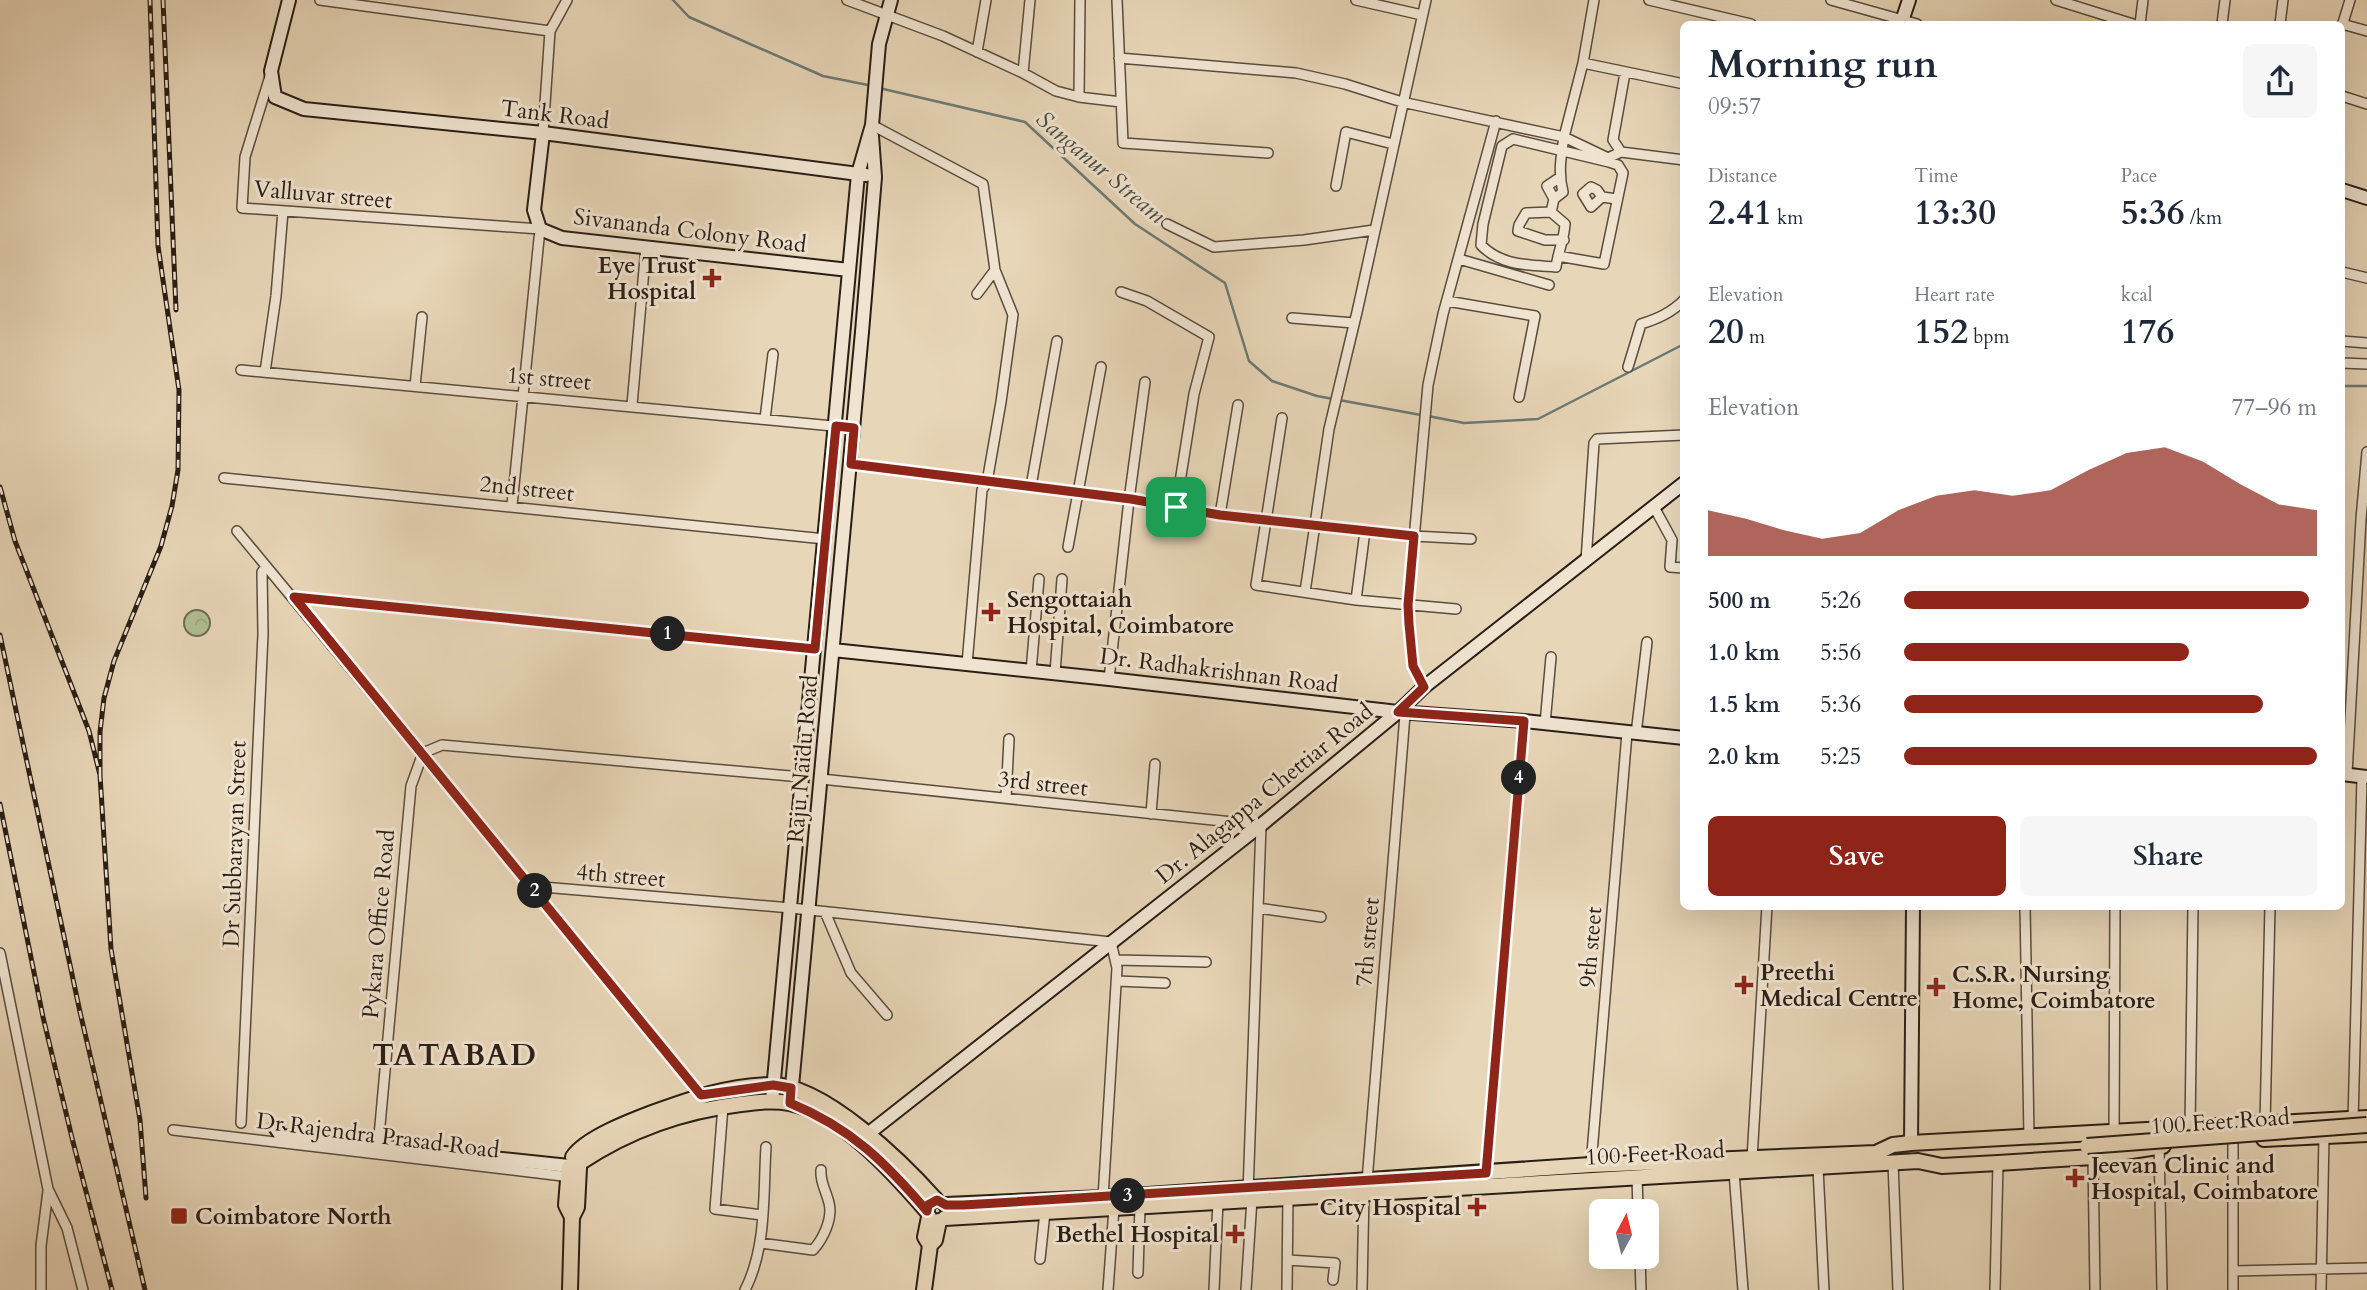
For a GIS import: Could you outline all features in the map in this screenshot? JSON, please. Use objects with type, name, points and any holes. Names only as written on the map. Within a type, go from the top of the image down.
[{"type":"main road","points":[[271,71],[289,0]]},
{"type":"main road","points":[[872,125],[879,44],[891,0]]},
{"type":"main road","points":[[1902,21],[1909,0]]},
{"type":"main road","name":"Tank Road","points":[[271,71],[275,97],[304,109],[543,133],[875,177]]},
{"type":"main road","name":"Raju Naidu Road","points":[[772,1101],[858,174],[872,125]]},
{"type":"main road","name":"Raju Naidu Road","points":[[791,1096],[851,464],[875,177],[872,125]]},
{"type":"main road","name":"Sivananda Colony Road","points":[[543,133],[534,210],[540,229],[562,238],[849,270]]},
{"type":"main road","points":[[2345,191],[2367,198]]},
{"type":"main road","name":"Dr. Alagappa Chettiar Road","points":[[869,1133],[1261,825],[1398,712],[1424,687],[1680,486]]},
{"type":"main road","name":"Dr. Radhakrishnan Road","points":[[833,650],[1398,712],[1524,721],[1680,738]]},
{"type":"main road","points":[[2345,774],[2365,777]]},
{"type":"main road","points":[[1913,910],[1915,1152]]},
{"type":"main road","points":[[570,1290],[572,1217],[577,1207],[573,1167],[586,1145],[635,1119],[701,1095],[773,1085],[865,1146],[937,1212]]},
{"type":"main road","points":[[378,1145],[275,1128],[281,1136],[506,1157],[573,1167],[638,1129],[707,1108],[772,1101],[791,1096],[812,1097],[869,1133],[937,1212]]},
{"type":"main road","name":"100 Feet Road","points":[[937,1212],[1045,1212],[1109,1203],[1140,1206],[1218,1201],[1288,1191],[1365,1186],[1818,1168],[1893,1163],[1915,1152],[2028,1137],[2360,1118]]},
{"type":"main road","points":[[1915,1152],[1939,1160],[2090,1151],[2367,1125]]},
{"type":"main road","name":"100 Feet Road","points":[[1365,1186],[1591,1165],[1876,1153],[1894,1145],[1942,1166],[1998,1163],[2090,1151],[2360,1134]]},
{"type":"main road","points":[[1915,1152],[2067,1144],[2090,1151]]},
{"type":"main road","name":"100 Feet Road","points":[[937,1212],[1249,1196]]},
{"type":"main road","points":[[924,1290],[930,1245],[925,1237],[937,1212]]},
{"type":"street","points":[[320,0],[551,31]]},
{"type":"street","points":[[543,133],[551,31],[567,0]]},
{"type":"street","points":[[847,0],[977,52],[1056,91],[1121,102]]},
{"type":"street","points":[[977,52],[986,0]]},
{"type":"street","points":[[1023,73],[1030,0]]},
{"type":"street","points":[[1079,97],[1080,0]]},
{"type":"street","points":[[1117,0],[1123,143],[1268,153]]},
{"type":"street","points":[[1356,0],[1422,15]]},
{"type":"street","points":[[1305,592],[1313,524],[1331,418],[1426,0]]},
{"type":"street","points":[[1551,212],[1554,199],[1563,192],[1559,178],[1564,137],[1583,63],[1594,0]]},
{"type":"street","points":[[1649,0],[1738,21]]},
{"type":"street","points":[[1831,0],[1899,21]]},
{"type":"street","points":[[2059,0],[2124,21]]},
{"type":"street","points":[[2140,21],[2143,0]]},
{"type":"street","points":[[2222,21],[2225,0]]},
{"type":"street","points":[[2280,21],[2283,0]]},
{"type":"street","points":[[2343,21],[2350,0]]},
{"type":"street","points":[[2345,26],[2367,32]]},
{"type":"street","points":[[1119,58],[1296,73],[1345,84],[1402,102],[1564,137],[1608,158],[1622,152],[1680,159]]},
{"type":"street","points":[[1583,63],[1680,83]]},
{"type":"street","name":"Valluvar street","points":[[271,71],[245,157],[242,208],[540,229]]},
{"type":"street","points":[[1622,152],[1613,140],[1625,73]]},
{"type":"street","points":[[2345,97],[2367,104]]},
{"type":"street","points":[[1424,687],[1413,666],[1408,605],[1428,385],[1447,301],[1496,121]]},
{"type":"street","points":[[872,125],[983,184],[995,270],[1013,315],[1002,401],[987,482],[982,490],[967,664]]},
{"type":"street","points":[[1336,186],[1346,132],[1393,144]]},
{"type":"street","points":[[1558,256],[1604,264],[1623,173],[1618,165],[1513,139],[1502,146],[1483,224],[1481,245],[1489,253],[1510,263],[1556,267],[1559,247],[1564,240],[1564,225],[1551,212],[1525,213],[1518,231],[1545,240],[1564,240]]},
{"type":"street","points":[[1602,197],[1617,199]]},
{"type":"street","points":[[265,372],[276,296],[283,211]]},
{"type":"street","points":[[1167,225],[1214,247],[1304,240],[1374,230]]},
{"type":"street","points":[[512,505],[540,229]]},
{"type":"street","points":[[632,405],[646,247]]},
{"type":"street","points":[[1459,259],[1549,285]]},
{"type":"street","points":[[977,294],[995,270]]},
{"type":"street","points":[[2345,273],[2367,278]]},
{"type":"street","points":[[1121,292],[1147,301],[1209,337],[1194,394],[1176,507]]},
{"type":"street","points":[[1447,301],[1535,316],[1519,397]]},
{"type":"street","points":[[1628,367],[1641,324],[1658,319],[1680,303]]},
{"type":"street","points":[[415,386],[422,317]]},
{"type":"street","points":[[1292,318],[1354,323]]},
{"type":"street","points":[[1031,486],[1057,341]]},
{"type":"street","points":[[2345,341],[2367,343]]},
{"type":"street","points":[[765,419],[773,354]]},
{"type":"street","points":[[2345,363],[2367,364]]},
{"type":"street","points":[[1068,547],[1101,367]]},
{"type":"street","name":"1st street","points":[[242,370],[854,428]]},
{"type":"street","points":[[1109,679],[1145,383]]},
{"type":"street","points":[[1220,515],[1238,405]]},
{"type":"street","points":[[1282,418],[1256,585],[1356,600],[1456,609]]},
{"type":"street","points":[[1586,561],[1594,443],[1597,439],[1680,435]]},
{"type":"street","points":[[2345,761],[2367,452]]},
{"type":"street","points":[[851,464],[1077,492],[1220,515],[1471,540]]},
{"type":"street","name":"2nd street","points":[[224,478],[512,505],[825,539]]},
{"type":"street","points":[[1654,508],[1672,540],[1670,567],[1680,568]]},
{"type":"street","points":[[237,531],[701,1095]]},
{"type":"street","points":[[1356,600],[1365,531]]},
{"type":"street","name":"Dr Subbarayan Street","points":[[241,1124],[263,640],[262,572],[266,567]]},
{"type":"street","points":[[1031,671],[1039,579]]},
{"type":"street","points":[[1055,673],[1062,579]]},
{"type":"street","points":[[294,597],[815,649]]},
{"type":"street","name":"9th steet","points":[[1591,1165],[1632,734],[1647,642]]},
{"type":"street","points":[[1545,724],[1551,657]]},
{"type":"street","name":"7th street","points":[[1365,1186],[1405,714],[1398,712]]},
{"type":"street","points":[[1486,1173],[1524,721]]},
{"type":"street","points":[[1006,798],[1009,738]]},
{"type":"street","points":[[423,754],[442,745],[803,777]]},
{"type":"street","name":"Pykara Office Road","points":[[378,1145],[411,786],[423,754]]},
{"type":"street","points":[[1151,814],[1155,764]]},
{"type":"street","points":[[2360,1134],[2365,777]]},
{"type":"street","name":"3rd street","points":[[821,779],[1261,825]]},
{"type":"street","points":[[1247,1290],[1261,825]]},
{"type":"street","name":"4th street","points":[[531,886],[810,910]]},
{"type":"street","points":[[1258,908],[1321,917]]},
{"type":"street","points":[[810,910],[1111,942],[1117,981],[1108,1290]]},
{"type":"street","points":[[1752,1159],[1767,910]]},
{"type":"street","points":[[2025,910],[2028,1137]]},
{"type":"street","points":[[2114,1133],[2115,910]]},
{"type":"street","points":[[2190,1129],[2193,910]]},
{"type":"street","points":[[2265,1124],[2270,910]]},
{"type":"street","points":[[825,912],[851,973],[887,1015]]},
{"type":"street","points":[[0,953],[48,1189],[67,1228],[83,1290]]},
{"type":"street","points":[[1115,960],[1206,962]]},
{"type":"street","points":[[1117,981],[1165,983]]},
{"type":"street","points":[[723,1106],[715,1209],[762,1215]]},
{"type":"street","name":"Dr Rajendra Prasad Road","points":[[173,1130],[573,1167]]},
{"type":"street","points":[[2322,1290],[2324,1136]]},
{"type":"street","points":[[2233,1141],[2233,1290]]},
{"type":"street","points":[[2159,1146],[2162,1290]]},
{"type":"street","points":[[745,1290],[751,1279],[760,1243],[766,1147]]},
{"type":"street","points":[[2090,1151],[2095,1290]]},
{"type":"street","points":[[1893,1163],[1898,1290]]},
{"type":"street","points":[[1995,1290],[1998,1163]]},
{"type":"street","points":[[1818,1168],[1824,1290]]},
{"type":"street","points":[[760,1243],[813,1250],[824,1238],[830,1206],[820,1181],[821,1170]]},
{"type":"street","points":[[1734,1172],[1743,1290]]},
{"type":"street","points":[[1637,1176],[1638,1199]]},
{"type":"street","points":[[1362,1290],[1365,1186]]},
{"type":"street","points":[[41,1290],[41,1246],[48,1189]]},
{"type":"street","points":[[1287,1290],[1288,1191]]},
{"type":"street","points":[[1214,1290],[1218,1201]]},
{"type":"street","points":[[1138,1273],[1140,1206]]},
{"type":"street","points":[[1040,1259],[1045,1212]]},
{"type":"street","points":[[1288,1260],[1335,1263],[1333,1280]]},
{"type":"street","points":[[2233,1271],[2367,1268]]},
{"type":"street","points":[[1640,1269],[1641,1290]]},
{"type":"green space","points":[[197,610],[206,614],[210,623],[206,632],[197,636],[188,632],[184,623],[188,614]]},
{"type":"waterway","name":"Sanganur Stream","points":[[673,0],[689,17],[823,76],[873,86]]},
{"type":"waterway","name":"Sanganur Stream","points":[[879,88],[1025,122],[1135,224],[1225,283],[1249,361],[1272,381],[1317,396],[1421,415]]},
{"type":"waterway","name":"Sanganur Stream","points":[[1428,416],[1464,423],[1538,419],[1680,346]]},
{"type":"waterway","name":"Sanganur Stream","points":[[2345,386],[2367,386]]},
{"type":"railway","points":[[100,775],[100,732],[104,698],[114,661],[161,546],[178,470],[179,390],[158,246],[150,0]]},
{"type":"railway","points":[[163,0],[176,310]]},
{"type":"railway","points":[[0,487],[15,541],[89,731],[100,775],[111,949],[140,1120],[146,1198]]},
{"type":"railway","points":[[0,635],[80,1012],[145,1290]]},
{"type":"railway","points":[[0,804],[43,1017],[112,1290]]},
{"type":"place","name":"Eye Trust Hospital","points":[[712,278]]},
{"type":"place","name":"Sengottaiah Hospital, Coimbatore","points":[[991,612]]},
{"type":"place","name":"Preethi Medical Centre","points":[[1744,985]]},
{"type":"place","name":"C.S.R. Nursing Home, Coimbatore","points":[[1936,987]]},
{"type":"place","name":"Jeevan Clinic and Hospital, Coimbatore","points":[[2075,1178]]},
{"type":"place","name":"City Hospital","points":[[1477,1207]]},
{"type":"place","name":"Coimbatore North","points":[[179,1216]]},
{"type":"place","name":"Bethel Hospital","points":[[1235,1234]]},
{"type":"district","name":"TATABAD","points":[[455,1055]]},
{"type":"route","points":[[836,426],[854,428],[851,464],[1176,507],[1220,515],[1414,536],[1409,624],[1413,666],[1424,687],[1398,712],[1524,721],[1486,1173],[963,1205],[946,1205],[937,1200],[928,1205],[927,1211],[865,1146],[834,1123],[790,1103],[791,1088],[773,1085],[701,1095],[294,597],[815,649],[836,426]]}]
